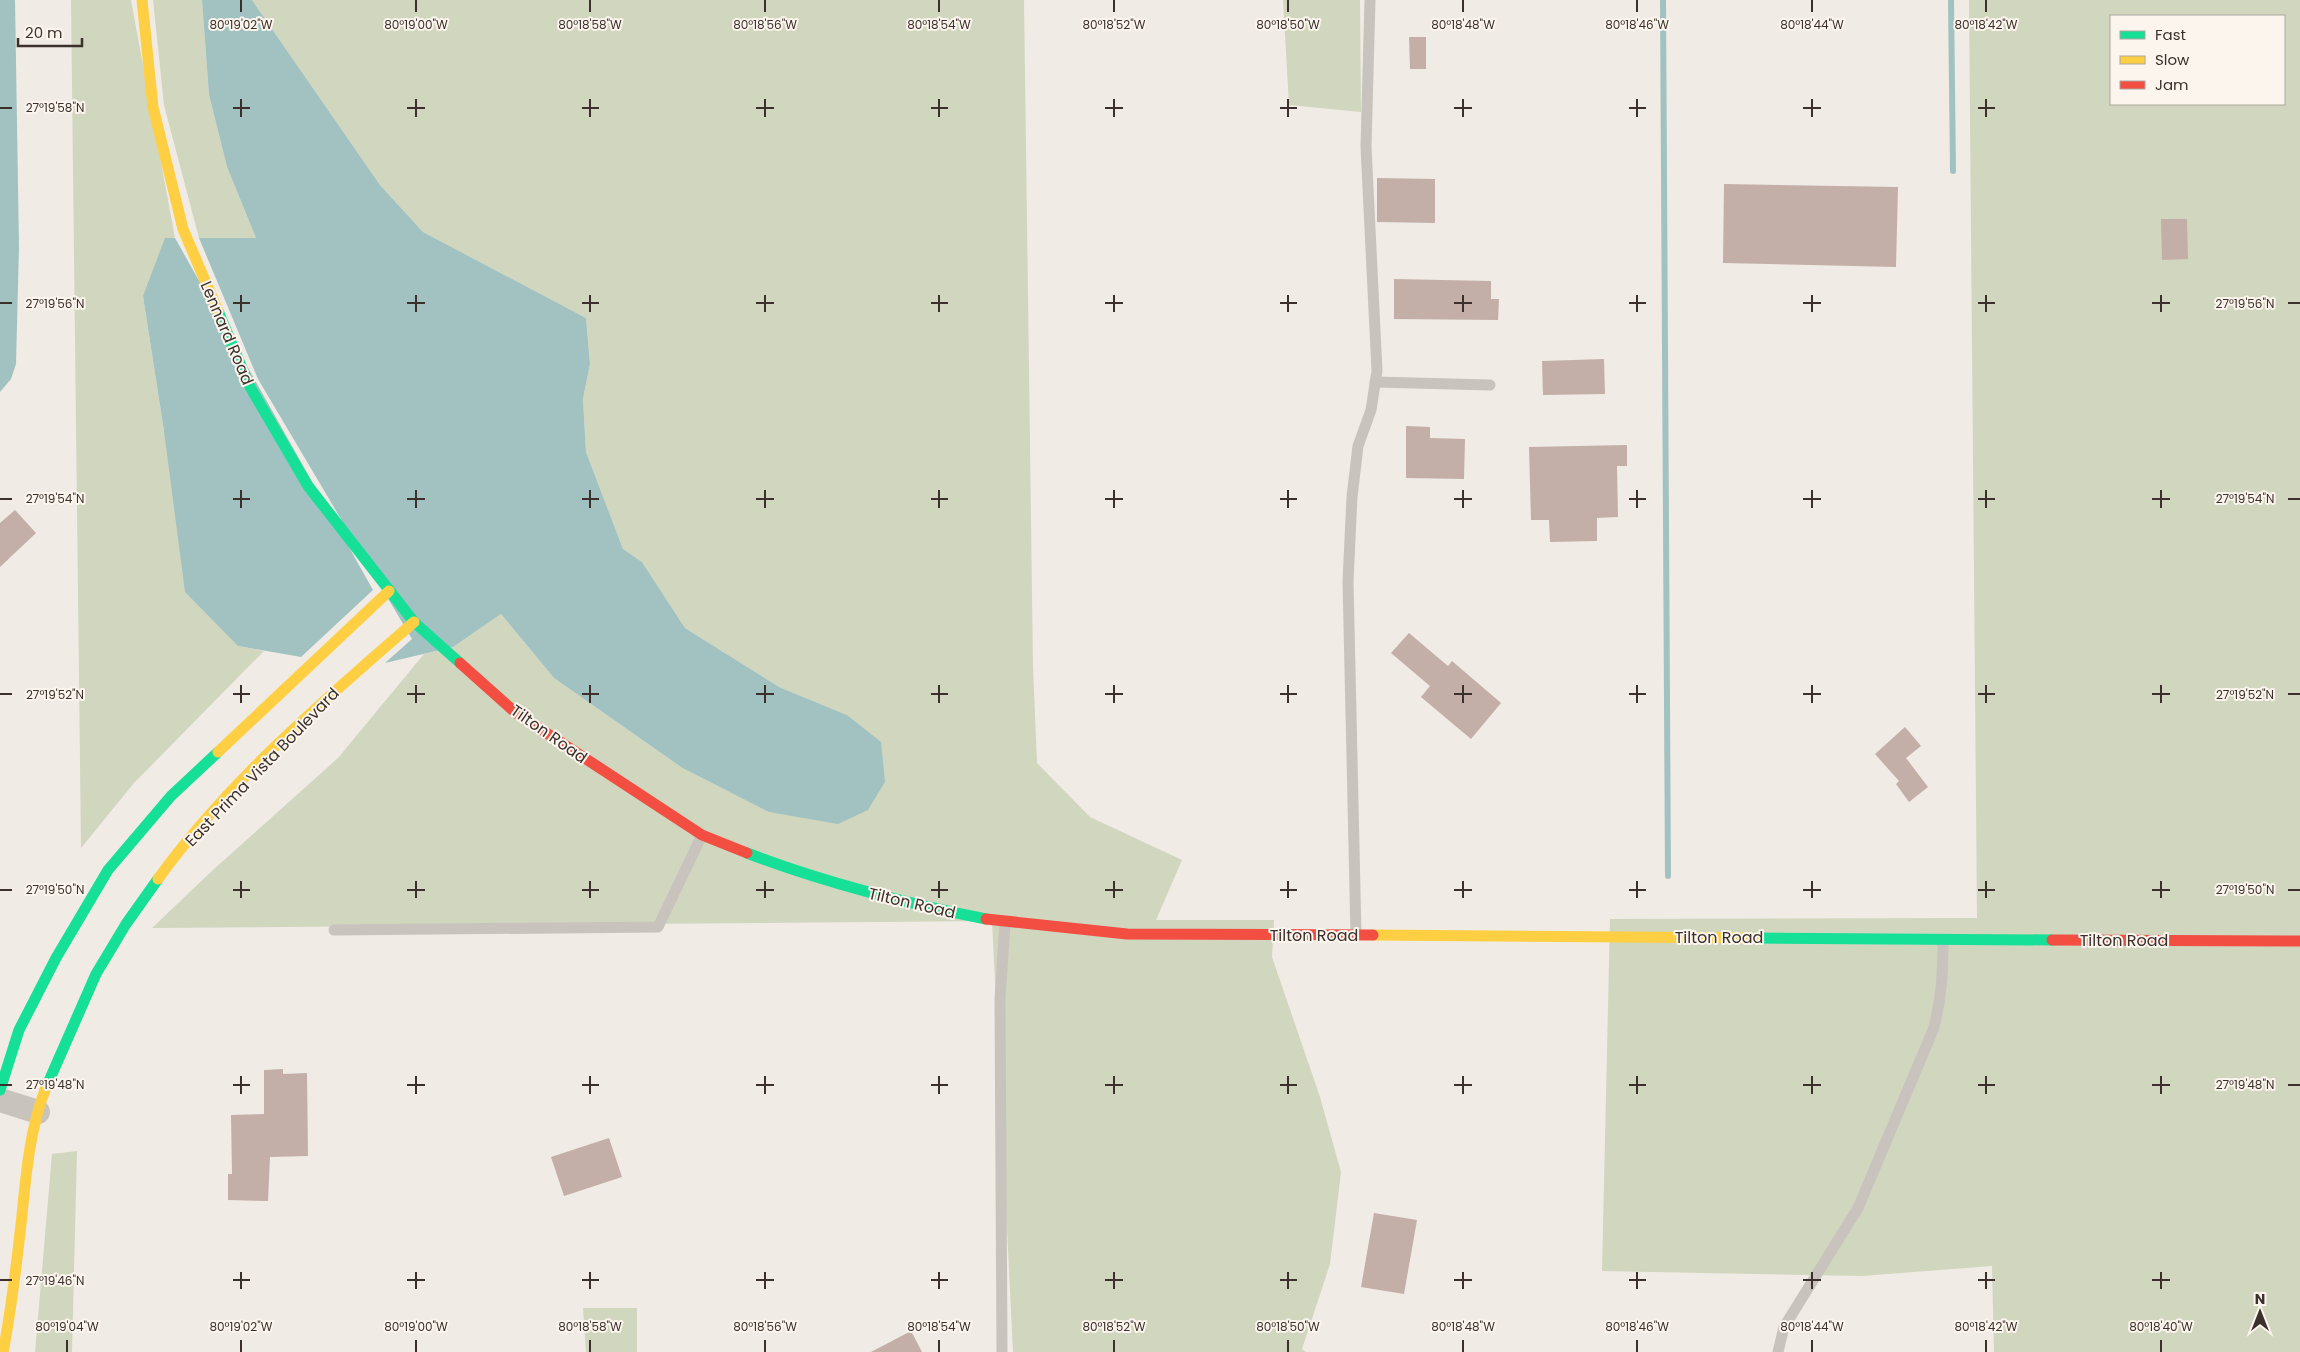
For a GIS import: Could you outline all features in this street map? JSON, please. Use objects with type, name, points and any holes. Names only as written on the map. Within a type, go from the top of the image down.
[{"type":"street","name":"Lennard Road","points":[[142,0],[153,107],[183,229],[249,385],[308,486],[414,622]]},
{"type":"street","points":[[0,1090],[19,1030],[56,958],[108,870],[171,796],[389,591]]},
{"type":"street","name":"Tilton Road","points":[[414,622],[516,713],[702,835],[791,870],[900,902],[1005,923],[1127,934],[2300,941]]},
{"type":"street","name":"East Prima Vista Boulevard","points":[[3,1352],[9,1326],[19,1231],[38,1112],[96,974],[156,880],[212,814],[355,672],[414,622]]},
{"type":"street","points":[[0,1100],[38,1112]]},
{"type":"lane","points":[[1356,935],[1348,581],[1352,497],[1358,446],[1371,410],[1377,371],[1366,147],[1370,0]]},
{"type":"lane","points":[[1375,382],[1490,385]]},
{"type":"lane","points":[[334,930],[658,927],[702,835]]},
{"type":"lane","points":[[1002,1352],[1000,999],[1005,923]]},
{"type":"lane","points":[[1778,1352],[1784,1327],[1858,1208],[1933,1030],[1938,1012],[1943,976],[1943,939]]},
{"type":"green space","points":[[71,0],[131,0],[175,238],[143,296],[164,431],[238,646],[264,651],[134,783],[81,848]]},
{"type":"green space","points":[[153,0],[202,0],[209,95],[227,167],[256,238],[199,238],[164,105]]},
{"type":"green space","points":[[252,0],[1024,0],[1033,667],[1037,763],[1090,817],[1182,860],[1156,920],[1274,920],[1272,957],[1320,1097],[1341,1172],[1330,1264],[1302,1349],[1306,1352],[1013,1352],[992,921],[152,928],[214,869],[338,758],[424,654],[453,647],[501,614],[554,678],[681,767],[847,715],[779,687],[685,628],[642,562],[623,549],[586,452],[583,399],[590,364],[586,318],[423,232],[380,185]]},
{"type":"green space","points":[[1283,0],[1360,0],[1361,112],[1289,105]]},
{"type":"green space","points":[[1969,0],[2300,0],[2300,1352],[1994,1352],[1992,1266],[1862,1276],[1602,1271],[1610,919],[1977,918]]},
{"type":"green space","points":[[77,1151],[72,1352],[35,1352],[52,1154]]},
{"type":"green space","points":[[583,1308],[637,1308],[637,1352],[586,1352]]},
{"type":"water","points":[[0,0],[15,0],[19,247],[16,364],[11,379],[0,392]]},
{"type":"water","points":[[202,0],[252,0],[380,185],[423,232],[586,318],[590,364],[583,399],[586,452],[623,549],[642,562],[685,628],[779,687],[847,715],[881,742],[885,782],[868,810],[838,824],[769,812],[681,767],[554,678],[501,614],[453,647],[385,663],[412,639],[258,379],[199,238],[256,238],[227,167],[209,95]]},
{"type":"water","points":[[165,238],[175,238],[373,590],[301,657],[238,646],[185,592],[164,431],[143,296]]},
{"type":"building","points":[[1409,37],[1426,37],[1426,69],[1410,69]]},
{"type":"building","points":[[1377,178],[1435,179],[1435,223],[1377,222]]},
{"type":"building","points":[[1724,184],[1898,187],[1896,267],[1723,263]]},
{"type":"building","points":[[2161,219],[2187,219],[2188,259],[2162,260]]},
{"type":"building","points":[[1394,279],[1491,281],[1491,299],[1499,299],[1498,320],[1394,319]]},
{"type":"building","points":[[1604,359],[1605,394],[1543,395],[1542,361]]},
{"type":"building","points":[[1406,426],[1430,427],[1430,438],[1465,439],[1464,479],[1406,478]]},
{"type":"building","points":[[1627,445],[1627,466],[1617,466],[1618,517],[1597,518],[1597,541],[1550,542],[1549,520],[1531,520],[1529,447]]},
{"type":"building","points":[[15,510],[36,533],[0,567],[0,523]]},
{"type":"building","points":[[1409,633],[1448,666],[1452,661],[1501,703],[1471,739],[1421,697],[1430,686],[1391,653]]},
{"type":"building","points":[[1905,727],[1921,746],[1906,758],[1928,787],[1909,802],[1896,784],[1899,781],[1875,754]]},
{"type":"building","points":[[283,1069],[283,1074],[307,1073],[308,1156],[270,1157],[268,1201],[228,1200],[228,1174],[232,1174],[231,1115],[264,1114],[264,1070]]},
{"type":"building","points":[[609,1138],[622,1177],[564,1196],[551,1157]]},
{"type":"building","points":[[1374,1213],[1417,1220],[1404,1294],[1361,1287]]},
{"type":"building","points":[[911,1331],[922,1352],[871,1352]]},
{"type":"waterway","points":[[1663,0],[1668,876]]},
{"type":"waterway","points":[[1951,0],[1953,171]]},
{"type":"traffic: fast","points":[[218,311],[249,385],[308,486],[414,622],[460,663]]},
{"type":"traffic: fast","points":[[0,1090],[19,1030],[56,958],[108,870],[171,796],[218,752]]},
{"type":"traffic: fast","points":[[747,853],[806,874],[865,891],[986,919]]},
{"type":"traffic: fast","points":[[45,1090],[96,974],[126,924],[158,879]]},
{"type":"traffic: fast","points":[[1754,938],[2052,940]]},
{"type":"traffic: slow","points":[[142,0],[153,107],[183,229],[218,311]]},
{"type":"traffic: slow","points":[[218,752],[389,591]]},
{"type":"traffic: slow","points":[[158,879],[215,809],[278,743],[414,622]]},
{"type":"traffic: slow","points":[[1373,935],[1754,938]]},
{"type":"traffic: slow","points":[[3,1352],[14,1284],[29,1152],[45,1090]]},
{"type":"traffic: jam","points":[[460,663],[516,713],[702,835],[747,853]]},
{"type":"traffic: jam","points":[[986,919],[1127,934],[1373,935]]},
{"type":"traffic: jam","points":[[2052,940],[2300,941]]}]
